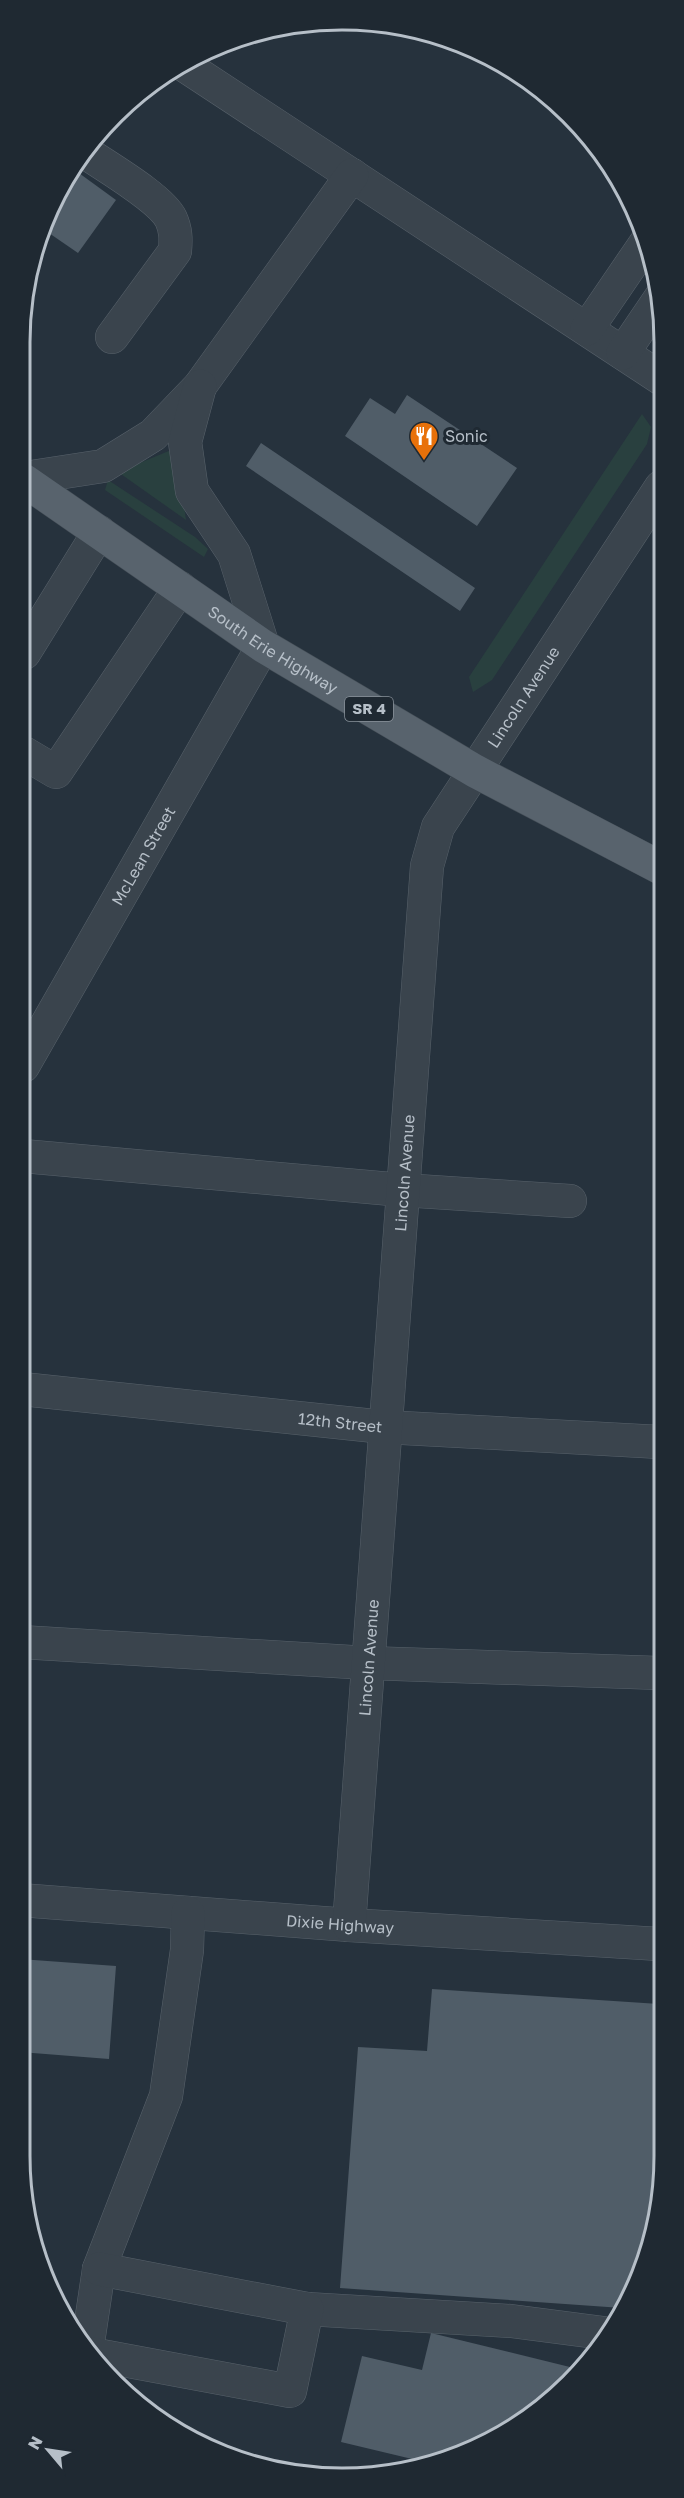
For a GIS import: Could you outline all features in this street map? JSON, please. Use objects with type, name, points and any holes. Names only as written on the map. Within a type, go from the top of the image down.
[{"type":"main road","name":"South Erie Highway","points":[[30,483],[263,646],[475,771],[654,864]]},
{"type":"street","points":[[191,69],[654,373]]},
{"type":"street","points":[[91,156],[155,201],[170,216],[176,235],[175,251],[112,337]]},
{"type":"street","points":[[30,478],[103,466],[153,435],[200,386],[352,175]]},
{"type":"street","points":[[587,329],[640,251]]},
{"type":"street","points":[[623,353],[652,310]]},
{"type":"street","points":[[200,386],[186,442],[192,491],[234,554],[263,646]]},
{"type":"street","name":"Lincoln Avenue","points":[[349,1925],[427,866],[438,827],[654,499]]},
{"type":"street","points":[[30,643],[99,532]]},
{"type":"street","points":[[30,757],[56,772],[180,588]]},
{"type":"street","name":"McLean Street","points":[[30,1054],[263,646]]},
{"type":"street","points":[[30,1157],[402,1190],[570,1201]]},
{"type":"street","name":"12th Street","points":[[30,1390],[384,1427],[654,1442]]},
{"type":"street","points":[[30,1643],[368,1663],[654,1673]]},
{"type":"street","name":"Dixie Highway","points":[[30,1901],[349,1925],[654,1944]]},
{"type":"street","points":[[89,2338],[99,2269],[166,2096],[187,1950],[188,1913]]},
{"type":"street","points":[[99,2269],[307,2309],[511,2321],[599,2332]]},
{"type":"street","points":[[102,2356],[290,2391],[307,2309]]},
{"type":"green space","points":[[642,414],[651,427],[647,444],[492,680],[473,692],[469,677]]},
{"type":"green space","points":[[176,448],[186,520],[118,472]]},
{"type":"green space","points":[[108,480],[195,537],[208,549],[204,557],[105,490]]},
{"type":"building","points":[[80,174],[116,200],[78,253],[50,234],[62,204]]},
{"type":"building","name":"Sonic","points":[[407,395],[517,468],[477,526],[345,436],[370,398],[395,414]]},
{"type":"building","points":[[261,443],[475,588],[460,611],[246,466]]},
{"type":"building","points":[[30,1960],[116,1966],[109,2059],[30,2053]]},
{"type":"building","points":[[432,1989],[654,2004],[654,2156],[651,2197],[637,2256],[615,2307],[340,2288],[358,2047],[427,2051]]},
{"type":"building","points":[[431,2333],[572,2367],[532,2404],[498,2426],[442,2451],[414,2459],[341,2442],[362,2356],[422,2370]]},
{"type":"place","name":"Sonic","points":[[424,462]]}]
